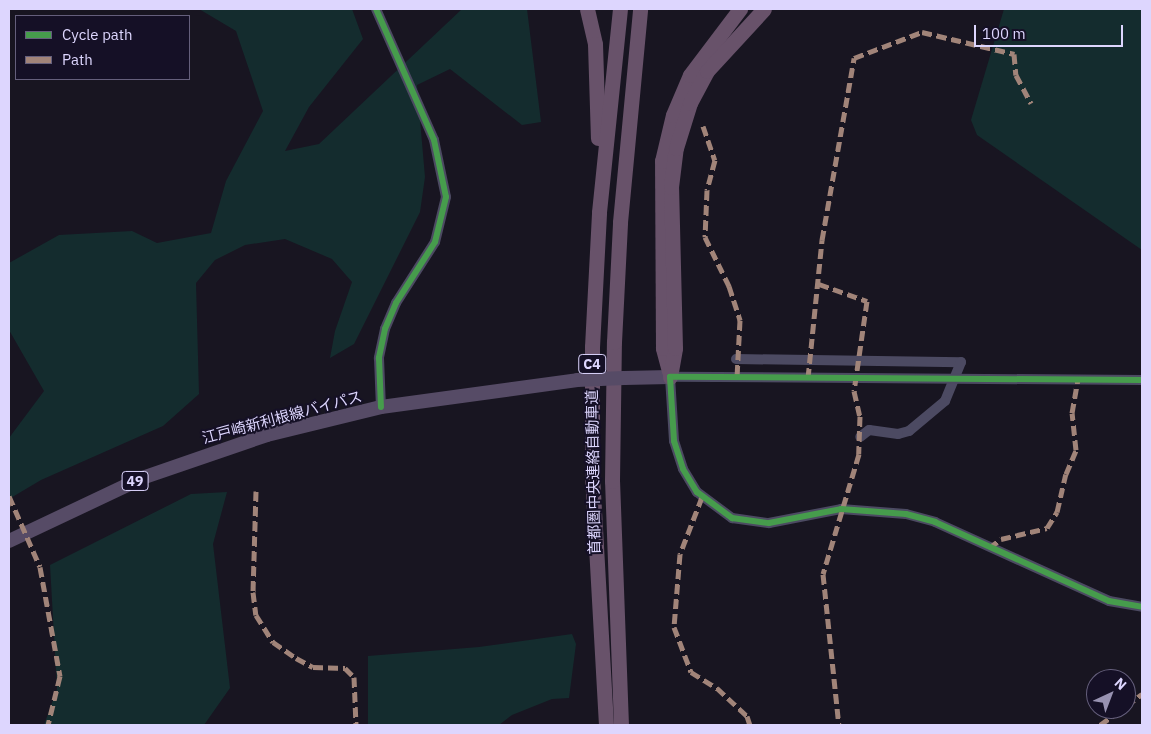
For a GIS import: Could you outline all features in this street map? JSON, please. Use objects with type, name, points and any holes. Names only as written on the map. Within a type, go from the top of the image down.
[{"type":"highway","points":[[587,9],[597,75],[599,212]]},
{"type":"highway","name":"首都圏中央連絡自動車道","points":[[606,725],[592,474],[592,347],[599,212],[620,9]]},
{"type":"highway","name":"首都圏中央連絡自動車道","points":[[621,725],[612,481],[614,342],[620,222],[640,9]]},
{"type":"highway","points":[[670,377],[676,348],[671,145],[678,118],[704,52],[740,9]]},
{"type":"highway","points":[[678,118],[707,71],[764,9]]},
{"type":"main road","name":"江戸崎新利根線バイパス","points":[[9,541],[87,502],[180,463],[267,435],[381,407],[577,380],[670,377]]},
{"type":"street","points":[[376,9],[434,140],[446,197],[435,242],[396,303],[385,329],[378,358],[381,407]]},
{"type":"street","points":[[736,359],[961,362],[945,401],[909,431],[898,434],[869,430],[860,437]]},
{"type":"street","points":[[1142,380],[670,377],[674,441],[683,469],[697,492],[732,518],[769,524],[842,509],[906,514],[935,522],[1109,601],[1142,607]]},
{"type":"green space","points":[[199,9],[352,9],[363,39],[309,107],[285,151],[319,144],[462,9],[527,9],[541,122],[522,125],[450,69],[417,85],[425,177],[420,212],[354,344],[330,358],[335,331],[352,282],[332,259],[285,239],[245,245],[215,260],[196,283],[199,394],[163,426],[41,480],[9,499],[9,438],[44,391],[9,330],[9,263],[59,235],[132,231],[157,243],[211,233],[226,181],[263,111],[236,31]]},
{"type":"green space","points":[[1004,9],[1142,9],[1142,250],[977,135],[971,120]]},
{"type":"green space","points":[[227,492],[213,544],[230,688],[204,725],[44,725],[57,689],[50,565],[191,494]]},
{"type":"green space","points":[[572,634],[576,644],[569,698],[552,699],[512,715],[499,725],[368,725],[368,656],[479,647]]},
{"type":"marked path","points":[[808,378],[822,240],[854,58],[922,32],[1014,54],[1016,75],[1031,103]]},
{"type":"marked path","points":[[703,126],[715,160],[707,190],[705,237],[729,286],[740,320],[737,378]]},
{"type":"marked path","points":[[819,284],[867,301],[854,391],[860,416],[859,454],[823,574],[839,725]]},
{"type":"marked path","points":[[989,548],[1001,539],[1047,528],[1057,512],[1066,474],[1076,450],[1072,413],[1078,380]]},
{"type":"marked path","points":[[256,491],[253,592],[256,615],[273,642],[296,658],[313,667],[345,668],[354,677],[356,725]]},
{"type":"marked path","points":[[9,496],[40,567],[60,676],[48,725]]},
{"type":"marked path","points":[[702,497],[680,554],[674,627],[691,672],[717,688],[747,716],[750,725]]},
{"type":"marked path","points":[[1136,698],[1142,694]]},
{"type":"marked path","points":[[1100,725],[1108,719]]},
{"type":"cycle path","points":[[376,9],[434,140],[446,197],[435,242],[396,303],[385,329],[379,358],[381,407]]},
{"type":"cycle path","points":[[1142,380],[670,377],[674,441],[683,469],[697,492],[732,518],[769,523],[841,509],[906,514],[935,522],[1109,601],[1142,607]]}]
